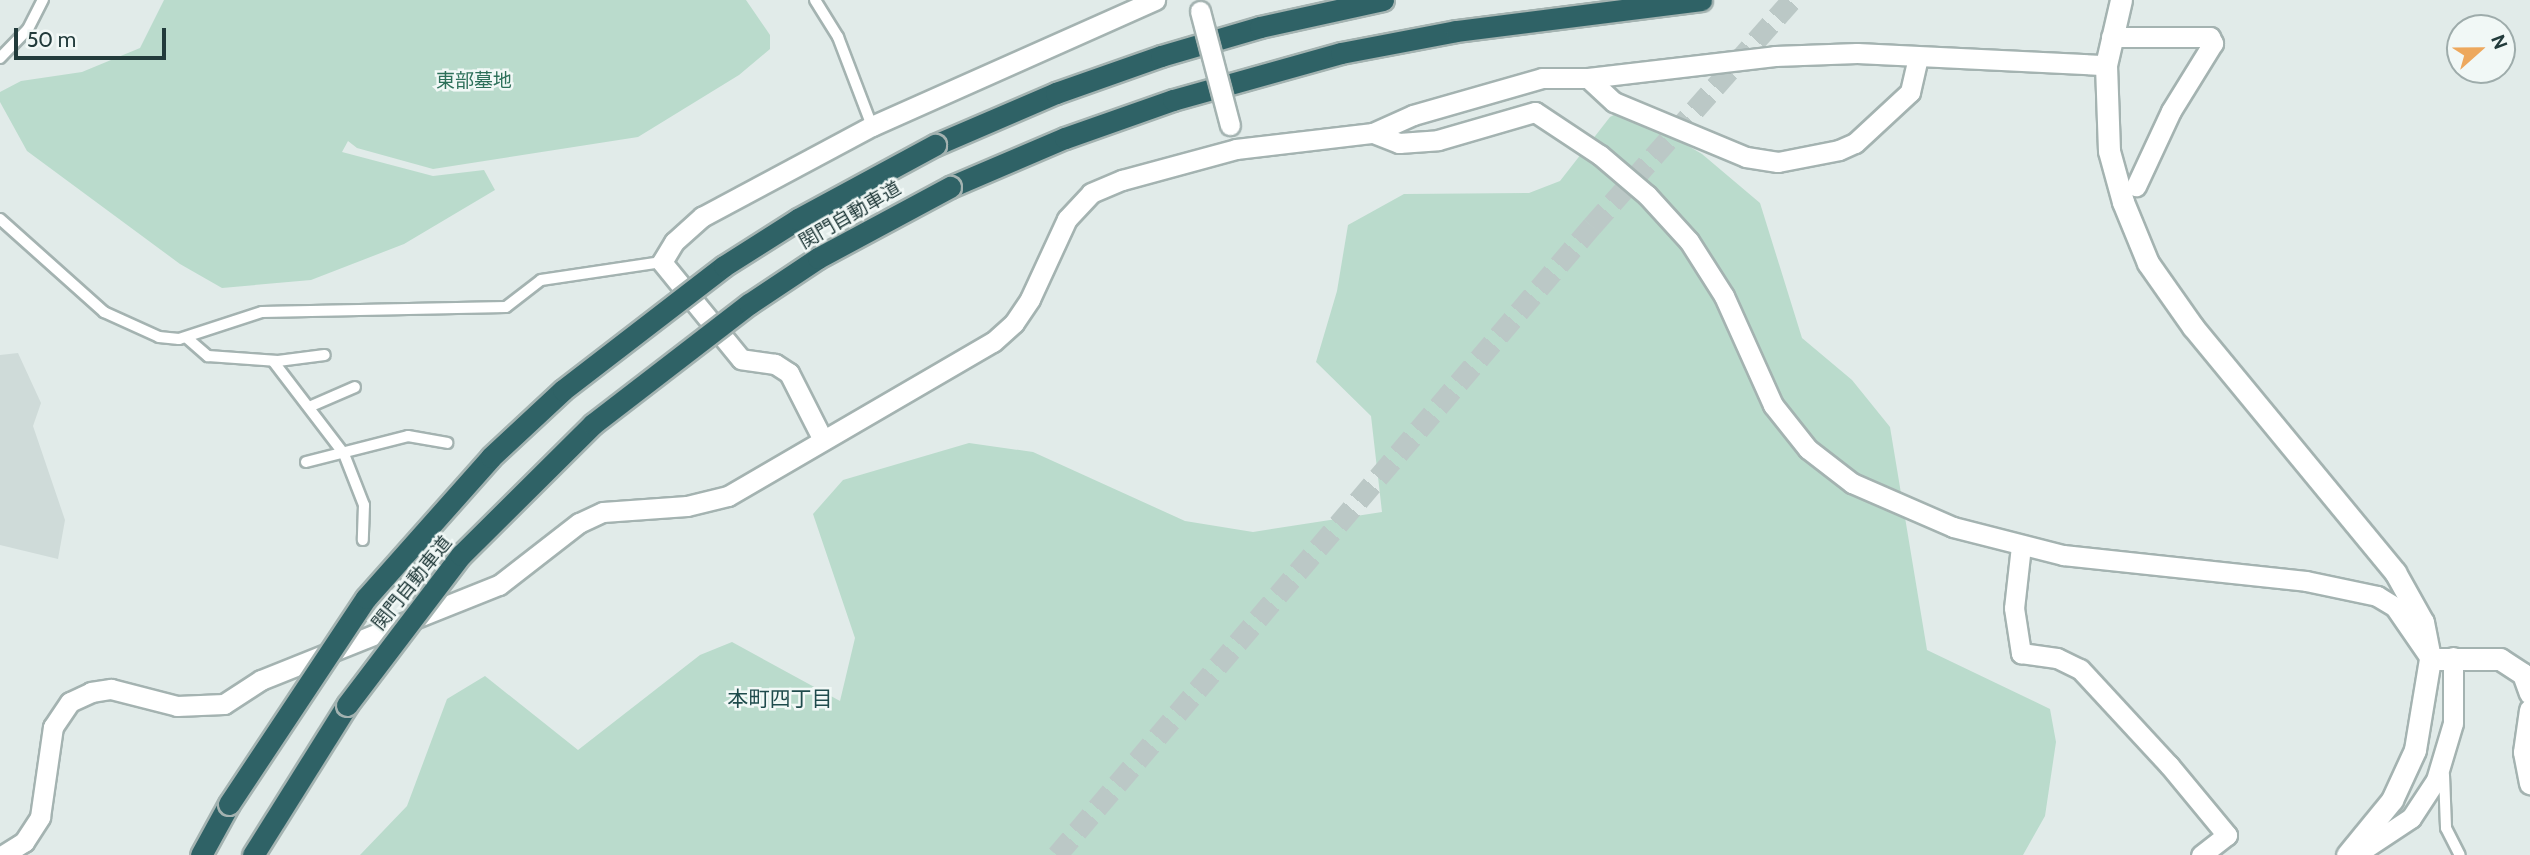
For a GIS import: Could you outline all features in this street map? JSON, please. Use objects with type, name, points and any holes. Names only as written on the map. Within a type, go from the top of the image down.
[{"type":"highway","name":"関門自動車道","points":[[201,855],[229,804],[366,598],[491,457],[574,381],[723,266],[798,219],[935,145],[1056,93],[1161,55],[1260,27],[1382,0]]},
{"type":"highway","name":"関門自動車道","points":[[253,855],[347,705],[461,555],[593,424],[795,273],[950,187],[1065,138],[1173,100],[1341,53],[1469,29],[1701,0]]},
{"type":"highway","points":[[270,855],[347,705]]},
{"type":"street","points":[[823,440],[789,373],[775,364],[741,359],[662,262],[674,242],[702,217],[872,126],[1155,0]]},
{"type":"street","points":[[2121,0],[2106,65],[2113,172],[2148,263],[2193,327],[2395,572],[2423,622],[2430,659],[2422,724],[2406,777],[2347,855]]},
{"type":"street","points":[[1198,6],[1236,149]]},
{"type":"street","points":[[2111,37],[2210,37],[2213,43],[2171,111],[2136,186]]},
{"type":"street","points":[[3,855],[24,842],[40,817],[53,727],[63,707],[79,697],[111,690],[177,706],[224,704],[261,680],[499,584],[591,517],[614,508],[687,506],[728,496],[950,369],[1014,323],[1067,219],[1091,193],[1156,169],[1236,149],[1373,133],[1413,115],[1525,82],[1588,78],[1775,56],[1857,53],[2106,65]]},
{"type":"street","points":[[1588,78],[1614,102],[1746,158],[1778,162],[1855,143],[1910,92],[1918,58]]},
{"type":"street","points":[[1373,133],[1399,143],[1438,140],[1535,112],[1629,178],[1689,241],[1724,296],[1773,405],[1808,449],[1842,477],[1887,500],[1953,527],[2063,555],[2348,587],[2395,607],[2430,659]]},
{"type":"street","points":[[2021,546],[2014,608],[2021,653],[2057,658],[2080,669],[2169,765],[2227,835],[2202,855]]},
{"type":"street","points":[[2430,659],[2479,656],[2526,677]]},
{"type":"street","points":[[2355,855],[2412,818],[2445,761],[2454,723],[2453,657]]},
{"type":"street","points":[[2530,710],[2524,752],[2530,783]]},
{"type":"lane","points":[[0,58],[27,29],[43,0]]},
{"type":"lane","points":[[815,0],[838,37],[872,126]]},
{"type":"lane","points":[[0,219],[104,312],[159,337],[187,338],[262,312],[506,307],[541,280],[662,262]]},
{"type":"lane","points":[[187,338],[208,356],[273,361],[325,355]]},
{"type":"lane","points":[[273,361],[344,454],[364,505],[363,540]]},
{"type":"lane","points":[[310,407],[355,387]]},
{"type":"lane","points":[[306,462],[408,436],[447,443]]},
{"type":"lane","points":[[2445,761],[2446,828],[2460,855]]},
{"type":"shaded area","points":[[18,353],[41,403],[33,426],[65,520],[58,559],[0,545],[0,355]]},
{"type":"green space","name":"東部墓地","points":[[164,0],[746,0],[770,35],[770,49],[739,75],[638,137],[433,169],[357,148],[348,141],[342,152],[433,176],[484,170],[495,190],[404,244],[311,280],[222,288],[180,264],[27,151],[0,102],[0,92],[21,81],[82,72],[140,48]]},
{"type":"green space","points":[[1625,109],[1702,154],[1760,203],[1802,338],[1852,380],[1890,427],[1927,650],[2050,709],[2056,742],[2045,816],[2023,855],[360,855],[407,806],[447,699],[485,676],[578,750],[700,655],[732,642],[840,701],[855,638],[813,514],[843,480],[969,443],[1033,452],[1185,521],[1253,532],[1382,512],[1371,416],[1316,362],[1337,291],[1348,225],[1404,194],[1529,193],[1560,181],[1610,117]]},
{"type":"tunnel","points":[[1057,855],[1592,226],[1792,0]]},
{"type":"district","name":"本町四丁目","points":[[780,699]]}]
